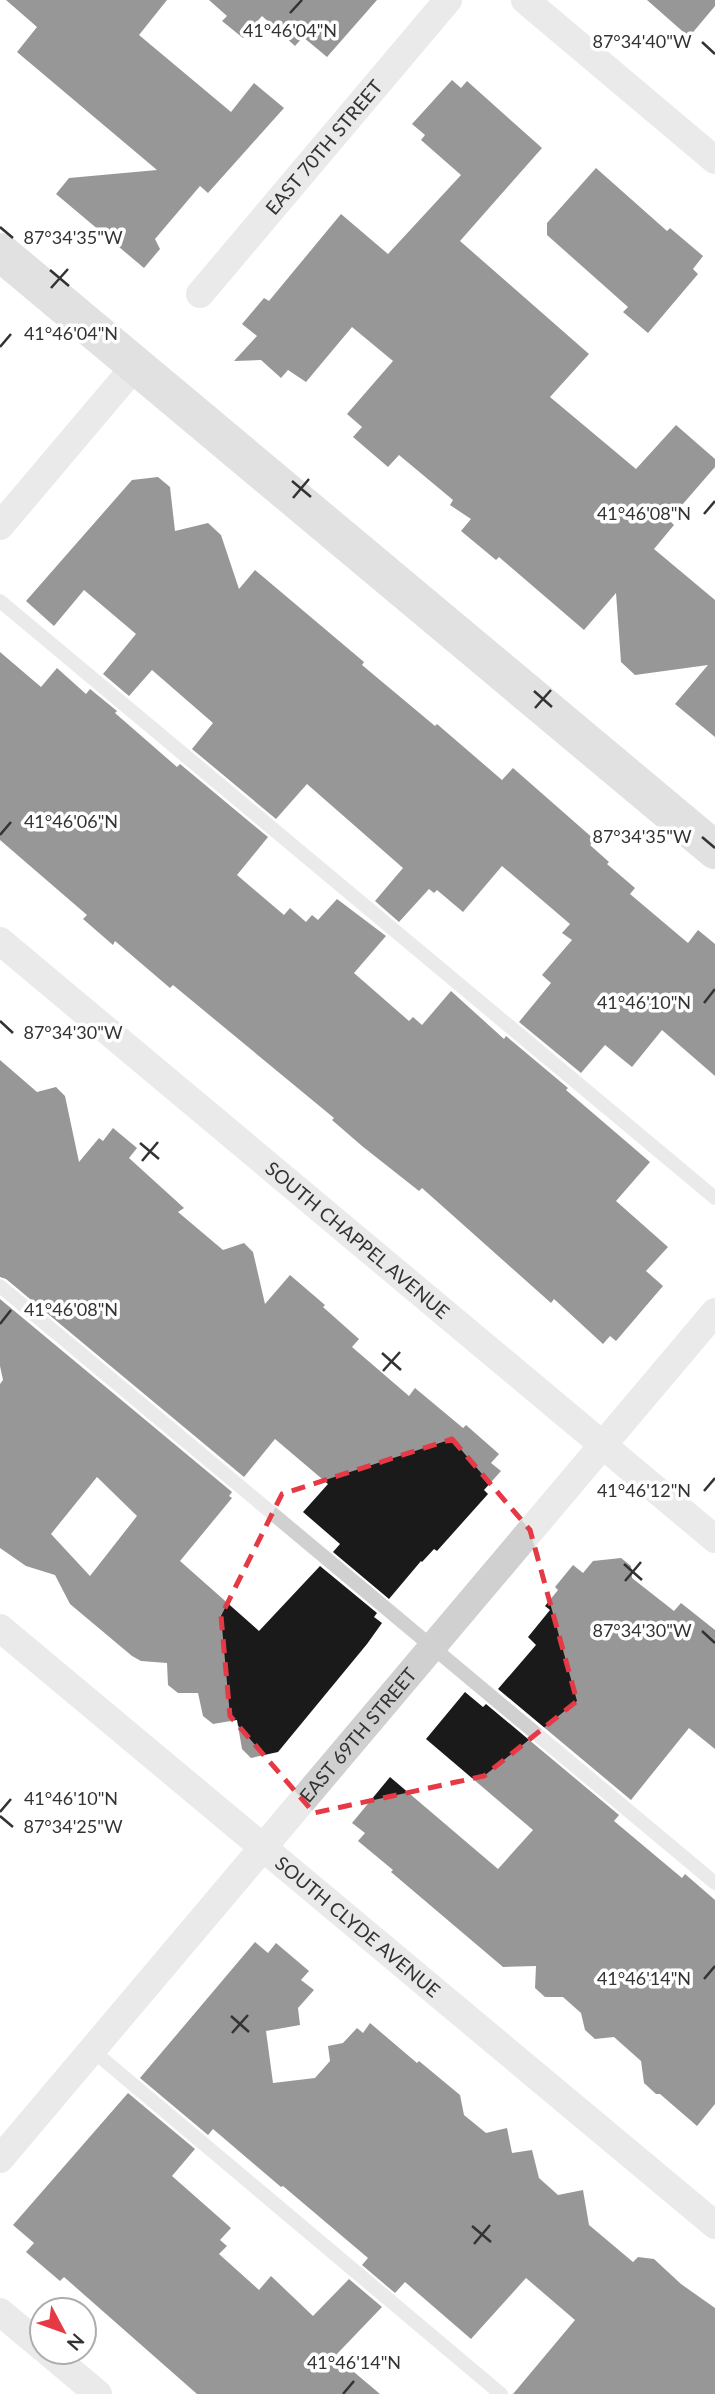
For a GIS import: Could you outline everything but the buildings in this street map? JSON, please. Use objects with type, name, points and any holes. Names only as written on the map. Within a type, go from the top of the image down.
[{"type":"street","name":"EAST 70TH STREET","points":[[200,294],[449,0]]},
{"type":"street","points":[[525,0],[715,160]]},
{"type":"street","points":[[0,252],[715,850]]},
{"type":"street","points":[[0,526],[136,365]]},
{"type":"street","name":"SOUTH CHAPPEL AVENUE","points":[[0,941],[715,1539]]},
{"type":"street","name":"EAST 69TH STREET","points":[[0,2159],[715,1312]]},
{"type":"street","name":"SOUTH CLYDE AVENUE","points":[[0,1628],[715,2225]]},
{"type":"street","points":[[0,2312],[28,2335]]},
{"type":"street","points":[[65,2366],[98,2394]]},
{"type":"lane","points":[[0,601],[715,1198]]},
{"type":"lane","points":[[0,1286],[715,1883]]},
{"type":"lane","points":[[92,2050],[501,2394]]},
{"type":"highlighted area","points":[[452,1439],[530,1530],[577,1701],[484,1776],[314,1813],[230,1716],[221,1616],[282,1494]]}]
